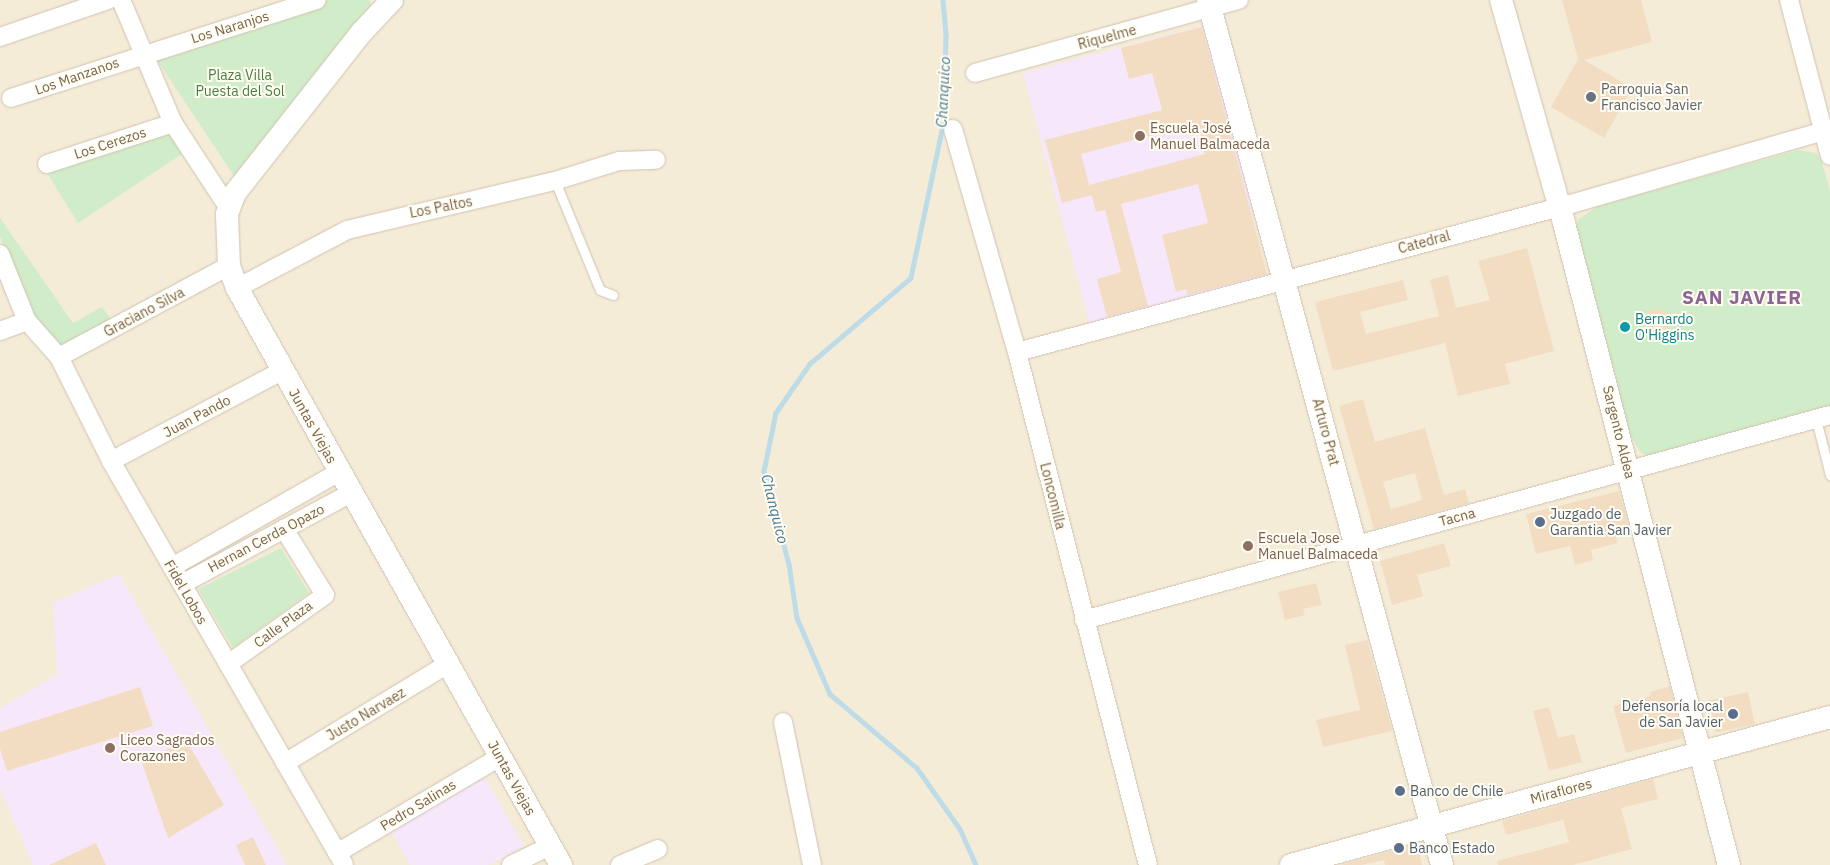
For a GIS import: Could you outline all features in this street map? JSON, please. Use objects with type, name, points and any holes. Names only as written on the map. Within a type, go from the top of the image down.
[{"type":"street","points":[[0,37],[108,0]]},
{"type":"street","points":[[121,0],[142,54],[173,123],[228,207]]},
{"type":"street","name":"Los Naranjos","points":[[142,54],[317,0]]},
{"type":"street","name":"Juntas Viejas","points":[[392,0],[349,48],[235,193],[228,207],[226,236],[229,266],[236,288],[555,856]]},
{"type":"street","name":"Riquelme","points":[[976,73],[1209,4],[1238,0]]},
{"type":"street","name":"Sargento Aldea","points":[[1501,0],[1559,206],[1629,470],[1730,865]]},
{"type":"street","points":[[1789,0],[1827,130],[1830,156]]},
{"type":"street","name":"Arturo Prat","points":[[1209,4],[1285,279],[1442,865]]},
{"type":"street","name":"Los Manzanos","points":[[11,98],[142,54]]},
{"type":"street","name":"Los Cerezos","points":[[47,164],[173,123]]},
{"type":"street","name":"Loncomilla","points":[[953,129],[1017,352],[1148,865]]},
{"type":"street","name":"Catedral","points":[[1017,352],[1559,206],[1827,130]]},
{"type":"street","name":"Los Paltos","points":[[236,288],[347,230],[555,181],[619,160],[656,160]]},
{"type":"street","name":"Fidel Lobos","points":[[0,254],[27,321],[59,357],[111,461],[340,859]]},
{"type":"street","name":"Graciano Silva","points":[[59,357],[229,266]]},
{"type":"street","points":[[0,331],[27,321]]},
{"type":"street","name":"Juan Pando","points":[[111,461],[282,371]]},
{"type":"street","name":"Tacna","points":[[1084,620],[1823,417]]},
{"type":"street","name":"Hernan Cerda Opazo","points":[[172,567],[339,472]]},
{"type":"street","name":"Hernan Cerda Opazo","points":[[182,584],[351,492]]},
{"type":"street","name":"Calle Plaza","points":[[228,664],[325,595],[284,529]]},
{"type":"street","name":"Justo Narvaez","points":[[285,763],[448,664]]},
{"type":"street","name":"Miraflores","points":[[1291,865],[1830,717]]},
{"type":"street","points":[[783,722],[812,865]]},
{"type":"street","name":"Pedro Salinas","points":[[340,859],[500,757]]},
{"type":"street","points":[[620,865],[658,849]]},
{"type":"street","points":[[511,865],[555,856]]},
{"type":"lane","points":[[555,181],[600,290],[613,295]]},
{"type":"lane","points":[[1823,417],[1830,475]]},
{"type":"shaded area","points":[[0,0],[1830,0],[1830,865],[0,865]]},
{"type":"shaded area","name":"Escuela José Manuel Balmaceda","points":[[1210,24],[1259,210],[1250,212],[1268,279],[1090,326],[1023,73]]},
{"type":"shaded area","name":"Liceo Sagrados Corazones","points":[[119,574],[287,865],[33,865],[0,789],[0,708],[57,675],[53,603]]},
{"type":"shaded area","points":[[485,778],[524,846],[488,865],[410,865],[390,830]]},
{"type":"green space","name":"Plaza Villa Puesta del Sol","points":[[321,0],[369,0],[372,6],[236,179],[151,51]]},
{"type":"green space","points":[[169,130],[182,154],[78,223],[47,173]]},
{"type":"green space","points":[[1799,150],[1816,153],[1821,160],[1830,190],[1830,406],[1651,456],[1641,453],[1630,435],[1575,229],[1579,219],[1598,206]]},
{"type":"green space","points":[[0,218],[73,323],[102,307],[114,324],[62,349],[29,308],[0,237]]},
{"type":"green space","points":[[281,548],[309,593],[233,648],[198,589]]},
{"type":"building","points":[[1562,0],[1641,0],[1652,42],[1584,60],[1632,88],[1604,138],[1551,107],[1578,59]]},
{"type":"building","points":[[1202,27],[1267,274],[1188,295],[1186,289],[1176,292],[1162,235],[1208,223],[1198,184],[1121,204],[1148,306],[1107,317],[1097,279],[1121,272],[1105,210],[1096,212],[1092,195],[1062,203],[1045,140],[1162,110],[1152,73],[1129,79],[1121,48]],"holes":[[[1198,123],[1205,154],[1089,185],[1081,154]]]},
{"type":"building","points":[[1527,248],[1554,351],[1505,364],[1510,384],[1458,396],[1445,343],[1333,371],[1315,302],[1403,280],[1408,300],[1360,312],[1366,334],[1439,316],[1430,280],[1448,275],[1456,308],[1490,300],[1478,261]]},
{"type":"building","points":[[1657,309],[1666,313],[1670,322],[1666,331],[1657,335],[1648,331],[1644,322],[1648,313]]},
{"type":"building","points":[[1363,399],[1375,442],[1425,428],[1444,495],[1465,489],[1469,503],[1374,529],[1339,406]],"holes":[[[1415,473],[1422,500],[1391,509],[1383,482]]]},
{"type":"building","points":[[1619,491],[1630,531],[1615,534],[1618,543],[1591,550],[1593,560],[1575,565],[1570,546],[1536,554],[1526,514]]},
{"type":"building","points":[[1444,543],[1451,566],[1417,575],[1423,596],[1392,605],[1380,561]]},
{"type":"building","points":[[1316,583],[1322,605],[1303,609],[1305,615],[1285,620],[1278,592]]},
{"type":"building","points":[[1367,640],[1392,731],[1323,747],[1316,720],[1360,710],[1345,645]]},
{"type":"building","points":[[1670,686],[1683,738],[1626,753],[1613,706],[1651,696],[1650,692]]},
{"type":"building","points":[[140,687],[153,726],[7,771],[0,749],[0,732]]},
{"type":"building","name":"Defensoría local de San Javier","points":[[1748,692],[1755,724],[1716,733],[1709,700]]},
{"type":"building","points":[[1549,707],[1558,738],[1574,734],[1582,762],[1549,771],[1533,711]]},
{"type":"building","points":[[186,740],[224,805],[168,838],[142,763]]},
{"type":"building","points":[[1653,779],[1658,799],[1621,808],[1632,849],[1573,865],[1498,865],[1497,861],[1569,842],[1563,820],[1506,835],[1502,821]]},
{"type":"building","points":[[253,837],[266,865],[245,865],[236,845]]},
{"type":"building","points":[[96,843],[106,865],[49,865]]},
{"type":"building","name":"Banco Estado","points":[[1417,844],[1422,865],[1385,865],[1384,860],[1362,865],[1341,865]]},
{"type":"waterway","name":"Chanquico","points":[[943,0],[946,35],[944,121],[911,278],[810,364],[776,413],[764,471],[789,564],[797,618],[830,694],[917,768],[960,829],[976,865]]},
{"type":"place","name":"Parroquia San Francisco Javier","points":[[1591,97]]},
{"type":"place","name":"Escuela José Manuel Balmaceda","points":[[1140,136]]},
{"type":"place","name":"Bernardo O'Higgins","points":[[1625,327]]},
{"type":"place","name":"Juzgado de Garantia San Javier","points":[[1540,522]]},
{"type":"place","name":"Escuela Jose Manuel Balmaceda","points":[[1248,546]]},
{"type":"place","name":"Defensoría local de San Javier","points":[[1733,714]]},
{"type":"place","name":"Liceo Sagrados Corazones","points":[[110,748]]},
{"type":"place","name":"Banco de Chile","points":[[1400,791]]},
{"type":"place","name":"Banco Estado","points":[[1399,848]]},
{"type":"district","name":"SAN JAVIER","points":[[1742,298]]}]
